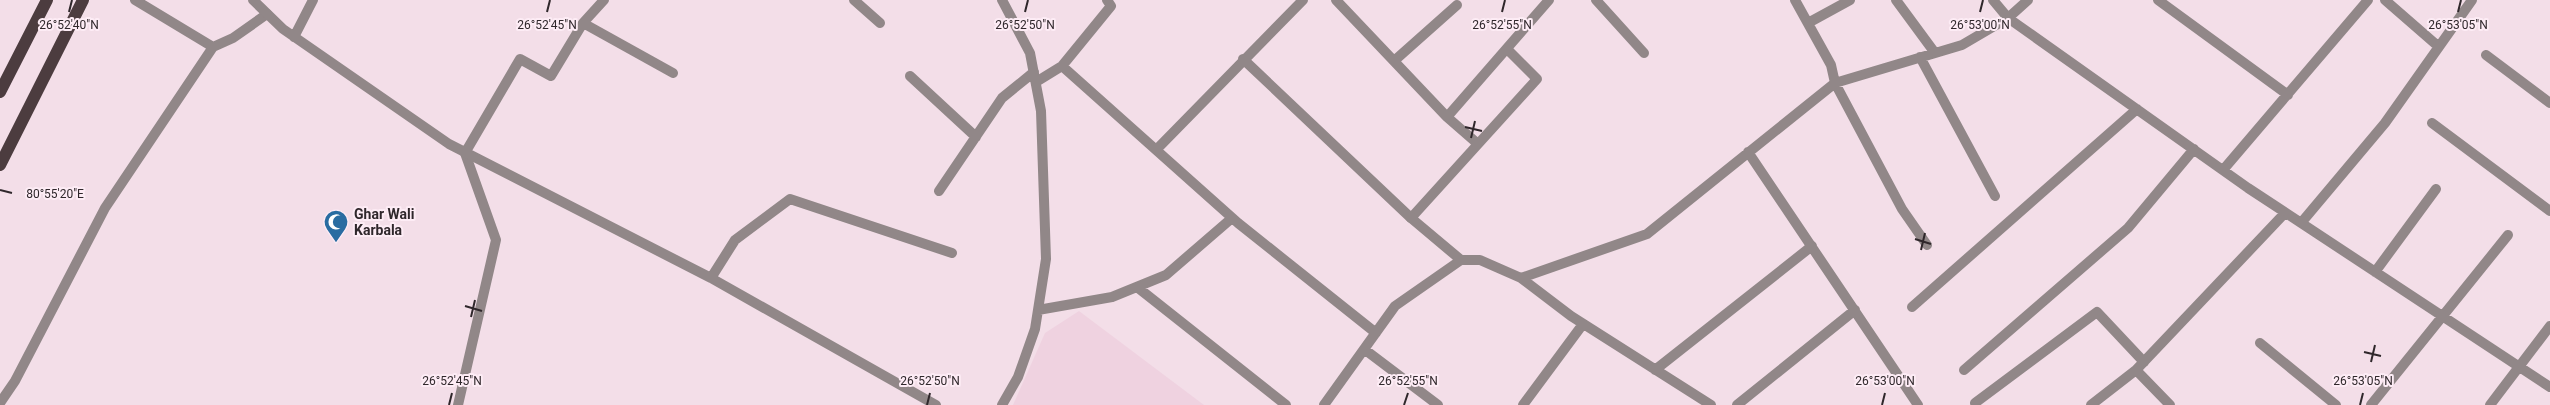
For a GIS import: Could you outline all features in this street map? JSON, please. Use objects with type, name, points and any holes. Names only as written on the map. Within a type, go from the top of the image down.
[{"type":"main road","points":[[0,92],[47,0]]},
{"type":"main road","points":[[0,165],[83,0]]},
{"type":"street","points":[[135,0],[212,48]]},
{"type":"street","points":[[253,0],[294,37],[449,144],[710,278],[936,405]]},
{"type":"street","points":[[294,37],[313,0]]},
{"type":"street","points":[[458,405],[496,240],[465,153],[520,59],[550,76],[583,23],[604,0]]},
{"type":"street","points":[[854,0],[880,23]]},
{"type":"street","points":[[1002,0],[1030,53],[1041,111],[1046,259],[1035,329],[1018,377],[1002,405]]},
{"type":"street","points":[[939,191],[1002,98],[1035,77],[1062,66],[1111,6],[1107,0]]},
{"type":"street","points":[[1156,150],[1303,0]]},
{"type":"street","points":[[1336,0],[1447,117],[1478,144]]},
{"type":"street","points":[[1447,117],[1549,0]]},
{"type":"street","points":[[1596,0],[1644,53]]},
{"type":"street","points":[[1795,0],[1832,65],[1835,83],[1902,209],[1927,245]]},
{"type":"street","points":[[1808,23],[1850,0]]},
{"type":"street","points":[[1896,0],[1935,53]]},
{"type":"street","points":[[1993,0],[2008,18],[2194,150],[2285,213],[2550,387]]},
{"type":"street","points":[[1521,278],[1647,234],[1835,83],[1962,45],[2008,18],[2028,0]]},
{"type":"street","points":[[2158,0],[2288,95]]},
{"type":"street","points":[[2223,170],[2368,0]]},
{"type":"street","points":[[2384,0],[2439,47]]},
{"type":"street","points":[[2301,223],[2385,123],[2472,0]]},
{"type":"street","points":[[1394,61],[1457,5]]},
{"type":"street","points":[[0,402],[15,381],[105,208],[212,48],[232,38],[267,14]]},
{"type":"street","points":[[583,23],[673,73]]},
{"type":"street","points":[[1411,218],[1537,79],[1507,48]]},
{"type":"street","points":[[2486,54],[2550,103]]},
{"type":"street","points":[[1920,57],[1995,196]]},
{"type":"street","points":[[1243,60],[1411,218],[1461,260]]},
{"type":"street","points":[[1062,66],[1232,218],[1376,332]]},
{"type":"street","points":[[910,76],[976,137]]},
{"type":"street","points":[[1912,307],[2137,109]]},
{"type":"street","points":[[2432,123],[2550,211]]},
{"type":"street","points":[[1964,370],[2128,228],[2194,150]]},
{"type":"street","points":[[1748,152],[1918,405]]},
{"type":"street","points":[[2375,272],[2436,189]]},
{"type":"street","points":[[710,278],[735,240],[790,199],[952,253]]},
{"type":"street","points":[[2091,405],[2136,370],[2285,213]]},
{"type":"street","points":[[1038,310],[1112,297],[1166,275],[1232,218]]},
{"type":"street","points":[[2371,405],[2508,235]]},
{"type":"street","points":[[1655,370],[1812,246]]},
{"type":"street","points":[[1324,405],[1395,306],[1461,260],[1480,260],[1521,278],[1583,324],[1711,405]]},
{"type":"street","points":[[1137,287],[1286,405]]},
{"type":"street","points":[[1737,405],[1855,310]]},
{"type":"street","points":[[1975,403],[2097,312],[2144,362]]},
{"type":"street","points":[[1523,405],[1583,324]]},
{"type":"street","points":[[2490,405],[2550,326]]},
{"type":"street","points":[[2260,343],[2336,405]]},
{"type":"street","points":[[1364,349],[1438,405]]},
{"type":"street","points":[[2136,370],[2170,405]]},
{"type":"shaded area","points":[[1079,311],[1204,405],[1013,405],[1045,333]]},
{"type":"place","name":"Ghar Wali Karbala","points":[[336,243]]}]
